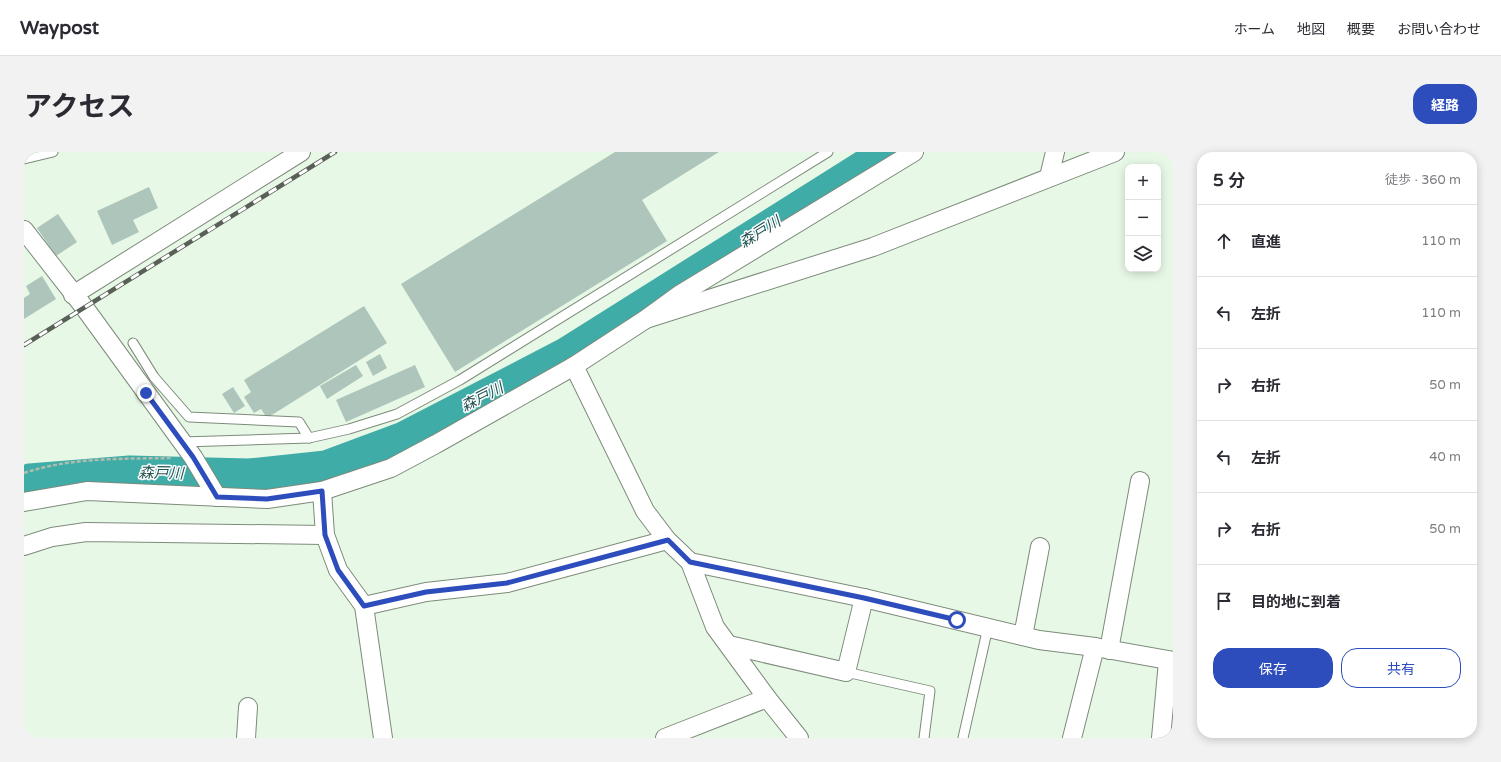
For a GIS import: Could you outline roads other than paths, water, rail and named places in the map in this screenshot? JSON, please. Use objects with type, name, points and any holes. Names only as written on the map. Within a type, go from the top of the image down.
[{"type":"street","points":[[73,295],[301,152]]},
{"type":"street","points":[[24,502],[87,491],[267,499],[322,491],[391,468],[571,368],[646,319],[679,295],[914,152]]},
{"type":"street","points":[[1049,177],[1055,152]]},
{"type":"street","points":[[646,319],[873,247],[1115,152]]},
{"type":"street","points":[[24,230],[73,295],[84,307],[193,457],[217,497]]},
{"type":"street","points":[[571,368],[574,366],[645,512],[668,540],[690,562],[715,627],[767,698],[799,738]]},
{"type":"street","points":[[1072,738],[1102,648],[1140,481]]},
{"type":"street","points":[[322,491],[325,535],[338,570],[364,606],[382,738]]},
{"type":"street","points":[[24,546],[52,536],[86,532],[325,535]]},
{"type":"street","points":[[364,606],[426,592],[507,583],[668,540]]},
{"type":"street","points":[[1024,636],[1040,547]]},
{"type":"street","points":[[690,562],[864,598],[1039,640],[1102,648],[1171,661],[1161,738]]},
{"type":"street","points":[[729,645],[846,672],[864,598]]},
{"type":"street","points":[[665,738],[767,698]]},
{"type":"street","points":[[246,738],[248,707]]},
{"type":"lane","points":[[24,159],[53,152]]},
{"type":"lane","points":[[181,442],[309,438],[349,429],[397,414],[460,380],[828,152]]},
{"type":"lane","points":[[134,343],[154,377],[189,417],[299,422],[309,438]]},
{"type":"lane","points":[[963,738],[988,627]]},
{"type":"lane","points":[[846,672],[930,691],[924,738]]},
{"type":"waterway","name":"森戸川","points":[[24,483],[30,480],[130,472],[249,475],[326,467],[404,438],[566,354],[887,152]]},
{"type":"railway","points":[[24,345],[335,152]]}]
